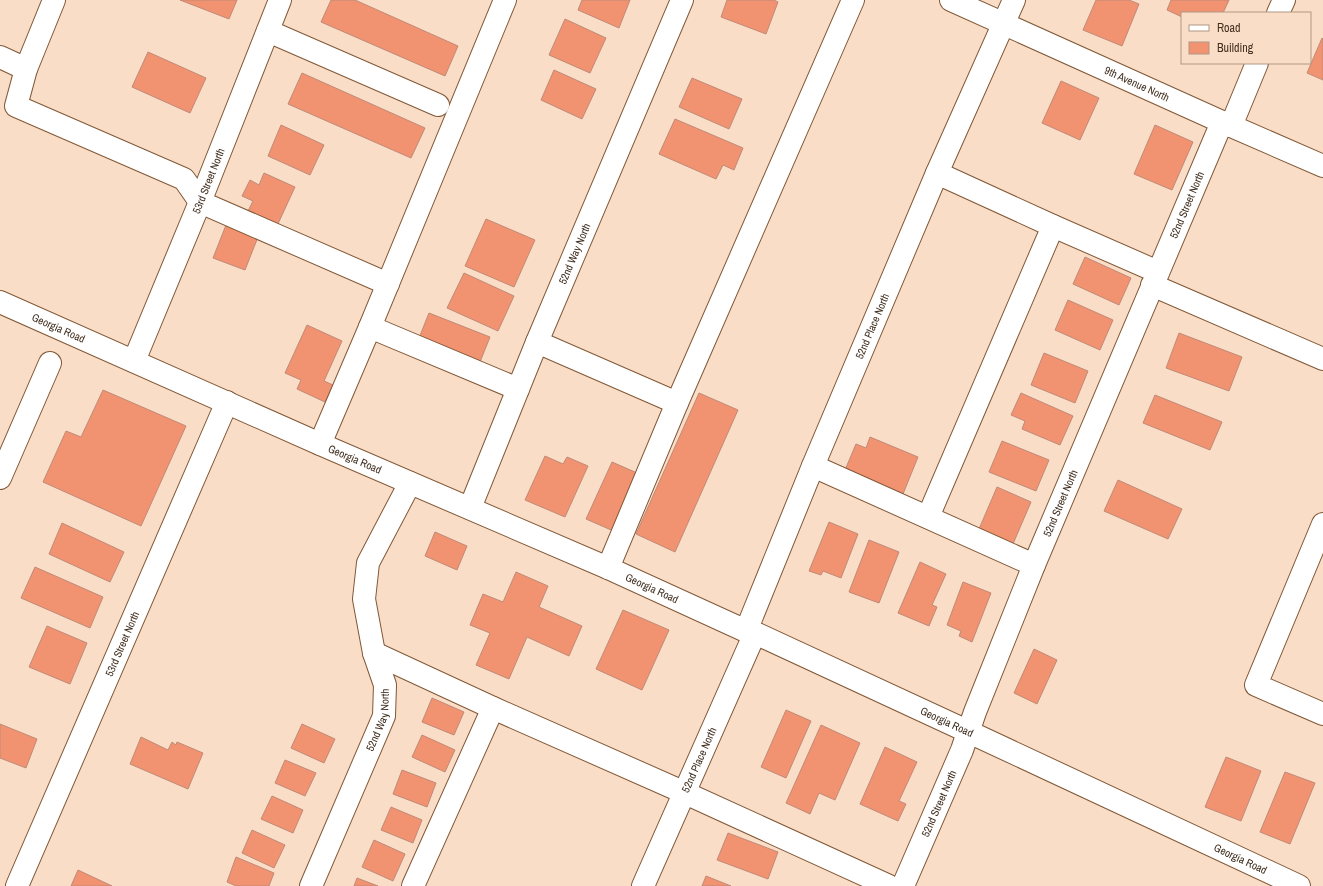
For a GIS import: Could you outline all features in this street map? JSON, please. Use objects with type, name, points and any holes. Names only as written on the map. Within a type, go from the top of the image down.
[{"type":"street","points":[[54,0],[26,69],[16,106],[184,179],[200,202],[388,284]]},
{"type":"street","name":"53rd Street North","points":[[134,362],[200,202],[280,0]]},
{"type":"street","points":[[320,444],[388,284],[505,0]]},
{"type":"street","name":"52nd Way North","points":[[470,508],[537,342],[682,0]]},
{"type":"street","points":[[608,568],[677,403],[853,0]]},
{"type":"street","name":"9th Avenue North","points":[[951,0],[1323,166]]},
{"type":"street","name":"52nd Place North","points":[[642,886],[750,632],[813,466],[937,173],[1014,0]]},
{"type":"street","points":[[1278,12],[1284,0]]},
{"type":"street","points":[[268,31],[438,105]]},
{"type":"street","points":[[0,57],[26,69]]},
{"type":"street","name":"52nd Street North","points":[[903,886],[969,732],[975,712],[1034,565],[1155,278],[1257,64]]},
{"type":"street","points":[[937,173],[1053,226],[1155,278],[1323,359]]},
{"type":"street","points":[[928,517],[1053,226]]},
{"type":"street","name":"Georgia Road","points":[[0,302],[320,444],[608,568],[969,732],[1299,886]]},
{"type":"street","points":[[370,326],[518,389]]},
{"type":"street","points":[[537,342],[677,403]]},
{"type":"street","points":[[0,478],[50,363]]},
{"type":"street","name":"53rd Street North","points":[[17,886],[227,402]]},
{"type":"street","points":[[813,466],[1034,565]]},
{"type":"street","name":"52nd Way North","points":[[311,886],[384,716],[385,685],[374,653],[364,599],[368,563],[410,483]]},
{"type":"street","points":[[1323,524],[1256,685],[1323,714]]},
{"type":"street","points":[[374,653],[889,886]]},
{"type":"street","points":[[413,886],[493,708]]},
{"type":"building","points":[[180,0],[237,0],[229,19]]},
{"type":"building","points":[[331,0],[355,0],[458,46],[445,76],[321,22]]},
{"type":"building","points":[[582,0],[630,0],[619,28],[578,10]]},
{"type":"building","points":[[727,0],[774,0],[778,2],[766,34],[721,17]]},
{"type":"building","points":[[1096,0],[1129,0],[1139,4],[1122,46],[1083,30]]},
{"type":"building","points":[[1171,0],[1229,0],[1223,12],[1181,12],[1181,17],[1167,10]]},
{"type":"building","points":[[565,19],[606,38],[590,73],[549,55]]},
{"type":"building","points":[[1322,38],[1323,80],[1307,73]]},
{"type":"building","points":[[148,52],[206,78],[190,113],[132,87]]},
{"type":"building","points":[[554,70],[596,89],[582,119],[541,100]]},
{"type":"building","points":[[302,73],[425,128],[411,158],[288,104]]},
{"type":"building","points":[[692,78],[742,99],[729,129],[679,107]]},
{"type":"building","points":[[1061,81],[1099,98],[1080,140],[1042,123]]},
{"type":"building","points":[[675,119],[743,148],[734,170],[723,165],[716,179],[659,154]]},
{"type":"building","points":[[281,125],[324,145],[310,175],[268,156]]},
{"type":"building","points":[[1155,125],[1193,142],[1172,190],[1134,174]]},
{"type":"building","points":[[264,173],[295,187],[277,226],[247,213],[253,201],[242,196],[250,180],[259,185]]},
{"type":"building","points":[[486,219],[535,240],[514,287],[465,266]]},
{"type":"building","points":[[226,225],[258,237],[245,270],[213,258]]},
{"type":"building","points":[[1085,257],[1131,278],[1119,305],[1073,284]]},
{"type":"building","points":[[464,273],[514,296],[498,331],[447,308]]},
{"type":"building","points":[[1068,300],[1113,320],[1100,350],[1055,330]]},
{"type":"building","points":[[429,313],[490,337],[480,362],[419,338]]},
{"type":"building","points":[[307,325],[342,341],[324,381],[333,385],[325,402],[297,389],[301,380],[285,373]]},
{"type":"building","points":[[1179,333],[1242,357],[1229,391],[1166,368]]},
{"type":"building","points":[[1044,353],[1088,371],[1075,403],[1031,385]]},
{"type":"building","points":[[103,390],[186,426],[141,526],[43,482],[66,431],[81,437]]},
{"type":"building","points":[[699,393],[738,410],[675,552],[636,534]]},
{"type":"building","points":[[1021,393],[1073,416],[1060,445],[1022,429],[1025,421],[1011,415]]},
{"type":"building","points":[[1155,395],[1222,422],[1210,450],[1143,423]]},
{"type":"building","points":[[870,437],[918,457],[903,494],[845,470],[856,444],[866,448]]},
{"type":"building","points":[[1002,441],[1049,460],[1036,491],[989,472]]},
{"type":"building","points":[[545,456],[563,464],[567,457],[588,466],[565,517],[525,500]]},
{"type":"building","points":[[612,462],[644,476],[618,533],[586,519]]},
{"type":"building","points":[[1118,480],[1182,509],[1168,539],[1104,511]]},
{"type":"building","points":[[997,487],[1031,502],[1013,544],[979,529]]},
{"type":"building","points":[[829,522],[858,534],[841,578],[823,571],[821,575],[809,571]]},
{"type":"building","points":[[62,523],[124,552],[110,582],[49,554]]},
{"type":"building","points":[[435,532],[467,546],[457,570],[425,556]]},
{"type":"building","points":[[869,540],[899,552],[879,603],[849,592]]},
{"type":"building","points":[[920,562],[946,574],[932,605],[937,607],[929,626],[898,613]]},
{"type":"building","points":[[35,567],[103,597],[90,628],[21,598]]},
{"type":"building","points":[[516,572],[548,586],[539,607],[582,626],[569,656],[527,637],[509,679],[476,665],[490,633],[470,625],[483,594],[503,602]]},
{"type":"building","points":[[963,582],[991,593],[972,642],[959,636],[961,631],[947,625]]},
{"type":"building","points":[[623,610],[669,630],[642,690],[596,669]]},
{"type":"building","points":[[47,626],[87,643],[70,684],[29,667]]},
{"type":"building","points":[[1034,649],[1057,660],[1037,704],[1014,693]]},
{"type":"building","points":[[432,698],[464,712],[454,735],[422,722]]},
{"type":"building","points":[[786,710],[811,721],[786,778],[761,767]]},
{"type":"building","points":[[0,724],[37,739],[26,768],[0,758]]},
{"type":"building","points":[[302,724],[335,739],[324,763],[291,748]]},
{"type":"building","points":[[821,725],[860,743],[835,800],[819,793],[810,814],[786,803]]},
{"type":"building","points":[[422,735],[455,750],[445,772],[412,757]]},
{"type":"building","points":[[141,737],[168,750],[172,742],[176,745],[177,742],[203,753],[188,789],[130,764]]},
{"type":"building","points":[[885,747],[917,762],[899,801],[906,804],[898,821],[860,804]]},
{"type":"building","points":[[1226,757],[1261,771],[1241,821],[1205,807]]},
{"type":"building","points":[[285,760],[316,773],[305,796],[275,783]]},
{"type":"building","points":[[402,770],[436,783],[427,807],[393,794]]},
{"type":"building","points":[[1285,772],[1315,783],[1290,844],[1260,832]]},
{"type":"building","points":[[272,796],[303,810],[293,833],[261,819]]},
{"type":"building","points":[[391,807],[422,820],[413,843],[381,830]]},
{"type":"building","points":[[252,830],[285,845],[274,868],[242,853]]},
{"type":"building","points":[[728,833],[778,852],[768,879],[717,860]]},
{"type":"building","points":[[374,840],[405,854],[393,881],[362,867]]},
{"type":"building","points":[[236,857],[274,873],[269,886],[236,886],[227,882]]},
{"type":"building","points":[[78,870],[112,886],[71,886]]},
{"type":"building","points":[[706,876],[731,886],[702,886]]},
{"type":"building","points":[[357,878],[378,886],[354,886]]}]
